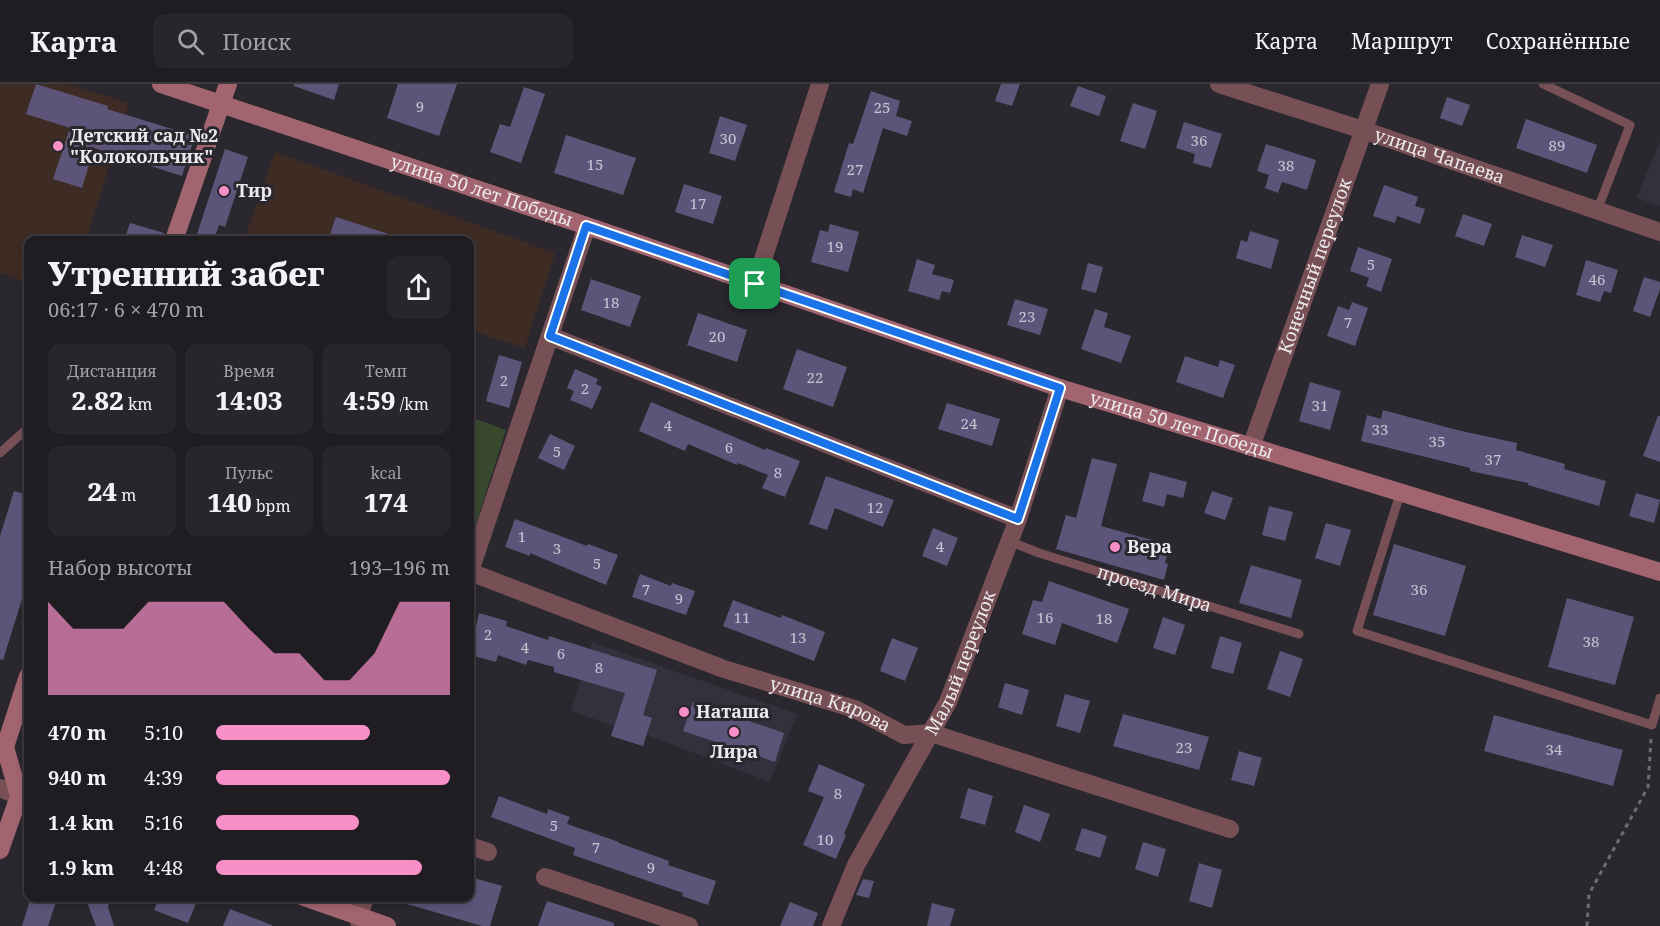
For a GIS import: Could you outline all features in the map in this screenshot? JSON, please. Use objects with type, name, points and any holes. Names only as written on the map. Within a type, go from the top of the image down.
[{"type":"street","name":"улица 50 лет Победы","points":[[161,84],[1060,388],[1660,572]]},
{"type":"street","points":[[175,236],[228,84]]},
{"type":"street","points":[[755,284],[820,84]]},
{"type":"street","name":"улица Чапаева","points":[[1219,84],[1363,130],[1660,232]]},
{"type":"street","name":"Конечный переулок","points":[[1251,447],[1380,84]]},
{"type":"street","points":[[474,560],[586,226]]},
{"type":"street","points":[[550,336],[1018,519]]},
{"type":"street","name":"Малый переулок","points":[[831,926],[856,865],[948,702],[1018,519],[1060,388]]},
{"type":"street","name":"улица Кирова","points":[[474,574],[724,669],[855,709],[904,735],[931,733],[1230,829]]},
{"type":"street","points":[[0,850],[24,797],[5,747],[24,688]]},
{"type":"street","points":[[0,788],[24,797]]},
{"type":"street","points":[[474,847],[488,852]]},
{"type":"street","points":[[545,877],[689,926]]},
{"type":"street","points":[[316,902],[360,921],[387,926]]},
{"type":"street","points":[[360,921],[364,902]]},
{"type":"lane","points":[[1543,84],[1630,125],[1597,211]]},
{"type":"lane","points":[[0,453],[24,432]]},
{"type":"lane","points":[[1400,494],[1357,631],[1652,725],[1660,698]]},
{"type":"lane","name":"проезд Мира","points":[[1009,541],[1039,553],[1299,634]]},
{"type":"path","points":[[1587,926],[1589,894],[1648,787],[1652,725]]},
{"type":"shaded area","name":"Детский сад №2 \"Колокольчик\"","points":[[0,84],[68,84],[129,103],[87,236],[24,236],[24,282],[0,273]]},
{"type":"shaded area","points":[[1660,142],[1660,206],[1636,198]]},
{"type":"shaded area","points":[[275,152],[555,253],[525,348],[475,332],[474,335],[474,236],[245,236]]},
{"type":"shaded area","name":"Наташа","points":[[592,642],[797,714],[770,782],[647,735],[643,746],[611,736],[614,726],[571,711]]},
{"type":"green space","points":[[474,418],[506,430],[474,530]]},
{"type":"building","points":[[36,84],[195,136],[182,176],[94,148],[82,188],[53,179],[70,128],[26,114]]},
{"type":"building","points":[[294,84],[339,84],[334,100],[294,86]]},
{"type":"building","points":[[398,84],[457,84],[439,136],[387,118]]},
{"type":"building","points":[[1001,84],[1020,84],[1012,106],[995,101]]},
{"type":"building","points":[[1078,86],[1106,96],[1099,116],[1070,106]]},
{"type":"building","points":[[524,87],[545,94],[521,163],[490,152],[500,124],[510,127]]},
{"type":"building","points":[[871,91],[900,101],[896,116],[912,121],[907,136],[883,128],[863,193],[853,189],[851,197],[834,192],[849,143],[853,144]]},
{"type":"building","points":[[1447,97],[1470,105],[1462,126],[1440,118]]},
{"type":"building","points":[[1133,103],[1157,111],[1145,149],[1120,141]]},
{"type":"building","points":[[720,116],[747,125],[735,161],[709,153]]},
{"type":"building","points":[[1526,119],[1597,145],[1587,173],[1516,148]]},
{"type":"building","points":[[1184,122],[1222,134],[1211,168],[1193,163],[1195,154],[1176,148]]},
{"type":"building","points":[[566,135],[636,158],[623,195],[554,173]]},
{"type":"building","points":[[1266,144],[1316,160],[1307,190],[1282,182],[1278,193],[1265,188],[1269,175],[1257,171]]},
{"type":"building","name":"Тир","points":[[225,149],[248,157],[225,227],[219,225],[215,236],[196,236]]},
{"type":"building","points":[[684,184],[722,196],[713,224],[675,212]]},
{"type":"building","points":[[1384,185],[1418,197],[1415,206],[1425,209],[1420,224],[1397,216],[1395,223],[1373,216]]},
{"type":"building","points":[[1463,214],[1492,224],[1484,246],[1455,236]]},
{"type":"building","points":[[336,217],[395,236],[329,236]]},
{"type":"building","points":[[130,223],[164,233],[164,236],[125,236]]},
{"type":"building","points":[[830,224],[859,232],[848,272],[811,262],[820,230],[828,232]]},
{"type":"building","points":[[1250,231],[1279,240],[1271,269],[1236,258],[1241,240],[1247,242]]},
{"type":"building","points":[[1522,235],[1553,245],[1545,267],[1515,257]]},
{"type":"building","points":[[1358,247],[1392,259],[1381,292],[1366,286],[1369,278],[1350,271]]},
{"type":"building","points":[[917,259],[935,265],[932,274],[954,280],[950,293],[942,291],[939,300],[908,291]]},
{"type":"building","points":[[1586,260],[1618,270],[1611,293],[1604,291],[1600,302],[1576,295]]},
{"type":"building","points":[[1088,263],[1103,267],[1096,293],[1081,289]]},
{"type":"building","points":[[1644,277],[1660,282],[1660,289],[1650,317],[1633,311]]},
{"type":"building","points":[[591,279],[641,296],[630,327],[581,310]]},
{"type":"building","points":[[1015,299],[1048,309],[1040,335],[1007,325]]},
{"type":"building","points":[[1352,302],[1368,308],[1355,346],[1327,336],[1338,306],[1349,310]]},
{"type":"building","points":[[1095,309],[1108,313],[1104,327],[1131,336],[1121,363],[1081,349]]},
{"type":"building","points":[[698,313],[747,330],[737,362],[687,345]]},
{"type":"building","points":[[797,349],[847,367],[833,407],[783,389]]},
{"type":"building","points":[[499,355],[522,362],[509,408],[486,401]]},
{"type":"building","points":[[1185,356],[1218,367],[1220,360],[1235,365],[1223,398],[1176,382]]},
{"type":"building","points":[[575,369],[598,379],[596,384],[602,387],[592,409],[570,400],[574,391],[567,388]]},
{"type":"building","points":[[1310,382],[1341,391],[1330,430],[1299,421]]},
{"type":"building","points":[[651,402],[765,450],[766,448],[800,461],[785,497],[762,488],[768,475],[738,463],[737,465],[688,444],[685,451],[639,431]]},
{"type":"building","points":[[947,403],[1000,419],[992,446],[938,429]]},
{"type":"building","points":[[1383,410],[1517,443],[1516,450],[1565,464],[1564,469],[1606,481],[1599,506],[1528,485],[1528,483],[1470,471],[1470,468],[1361,441],[1367,415],[1381,419]]},
{"type":"building","points":[[1658,416],[1660,416],[1660,462],[1643,456]]},
{"type":"building","points":[[550,434],[575,446],[564,470],[538,458]]},
{"type":"building","name":"Вера","points":[[1092,458],[1117,464],[1101,526],[1170,545],[1165,563],[1168,564],[1164,580],[1056,549],[1066,515],[1076,518]]},
{"type":"building","points":[[1150,472],[1187,482],[1183,498],[1167,494],[1164,507],[1142,501]]},
{"type":"building","points":[[826,476],[894,500],[883,527],[835,508],[827,530],[809,524]]},
{"type":"building","points":[[14,491],[24,494],[24,593],[3,660],[0,659],[0,536]]},
{"type":"building","points":[[1212,491],[1233,498],[1225,520],[1204,513]]},
{"type":"building","points":[[1636,493],[1660,500],[1654,523],[1629,516]]},
{"type":"building","points":[[1269,506],[1293,512],[1285,541],[1262,535]]},
{"type":"building","points":[[515,519],[618,555],[606,585],[530,553],[530,556],[505,547]]},
{"type":"building","points":[[1326,523],[1351,530],[1340,566],[1315,558]]},
{"type":"building","points":[[933,528],[958,538],[947,566],[922,556]]},
{"type":"building","points":[[1394,544],[1466,566],[1445,636],[1373,615]]},
{"type":"building","points":[[1251,565],[1302,580],[1291,618],[1239,603]]},
{"type":"building","points":[[640,574],[671,586],[672,583],[695,591],[686,615],[632,597]]},
{"type":"building","points":[[1049,581],[1129,609],[1117,643],[1062,623],[1055,645],[1022,634],[1033,600],[1042,602]]},
{"type":"building","points":[[1567,598],[1634,617],[1615,685],[1548,667]]},
{"type":"building","points":[[733,600],[781,618],[782,615],[825,632],[814,661],[723,626]]},
{"type":"building","points":[[479,613],[507,621],[506,626],[548,640],[549,636],[657,670],[643,715],[652,718],[643,746],[611,736],[625,693],[554,672],[554,667],[528,660],[526,665],[498,655],[496,662],[474,656],[474,636]]},
{"type":"building","points":[[1163,617],[1185,625],[1175,655],[1153,648]]},
{"type":"building","points":[[1220,636],[1242,643],[1233,674],[1211,668]]},
{"type":"building","points":[[892,638],[918,648],[905,681],[880,671]]},
{"type":"building","points":[[1280,651],[1303,659],[1290,697],[1267,689]]},
{"type":"building","points":[[1005,683],[1029,690],[1022,715],[998,707]]},
{"type":"building","points":[[1065,694],[1090,701],[1080,733],[1056,726]]},
{"type":"building","name":"Лира","points":[[693,702],[784,733],[775,762],[683,731]]},
{"type":"building","points":[[1123,714],[1209,737],[1199,770],[1113,746]]},
{"type":"building","points":[[1494,715],[1623,750],[1613,786],[1484,751]]},
{"type":"building","points":[[1239,751],[1262,758],[1254,786],[1231,780]]},
{"type":"building","points":[[819,764],[865,784],[836,859],[803,845],[824,797],[808,791]]},
{"type":"building","points":[[968,788],[993,796],[985,825],[960,818]]},
{"type":"building","points":[[499,796],[547,814],[548,809],[570,817],[567,824],[669,861],[668,865],[716,881],[708,905],[682,896],[683,893],[573,855],[575,848],[491,817]]},
{"type":"building","points":[[1024,805],[1050,814],[1040,842],[1015,832]]},
{"type":"building","points":[[1082,828],[1107,836],[1100,858],[1075,850]]},
{"type":"building","points":[[1143,842],[1166,849],[1158,877],[1135,869]]},
{"type":"building","points":[[1199,863],[1222,870],[1212,908],[1189,901]]},
{"type":"building","points":[[474,878],[502,886],[490,926],[482,926],[400,902],[474,902]]},
{"type":"building","points":[[863,879],[874,881],[869,898],[856,895]]},
{"type":"building","points":[[547,901],[614,923],[614,926],[538,926]]},
{"type":"building","points":[[29,902],[56,902],[48,926],[22,926]]},
{"type":"building","points":[[89,902],[110,902],[108,907],[114,926],[96,926],[88,905]]},
{"type":"building","points":[[157,902],[197,902],[188,923],[154,910]]},
{"type":"building","points":[[790,902],[818,913],[813,926],[780,926]]},
{"type":"building","points":[[932,903],[955,909],[950,926],[927,926]]},
{"type":"building","points":[[230,909],[272,925],[272,926],[223,926]]},
{"type":"place","name":"Детский сад №2 \"Колокольчик\"","points":[[58,146]]},
{"type":"place","name":"Тир","points":[[224,191]]},
{"type":"place","name":"Вера","points":[[1115,547]]},
{"type":"place","name":"Наташа","points":[[684,712]]},
{"type":"place","name":"Лира","points":[[734,732]]},
{"type":"route","points":[[586,226],[755,284],[1060,388],[1018,519],[550,336],[586,226]]}]
